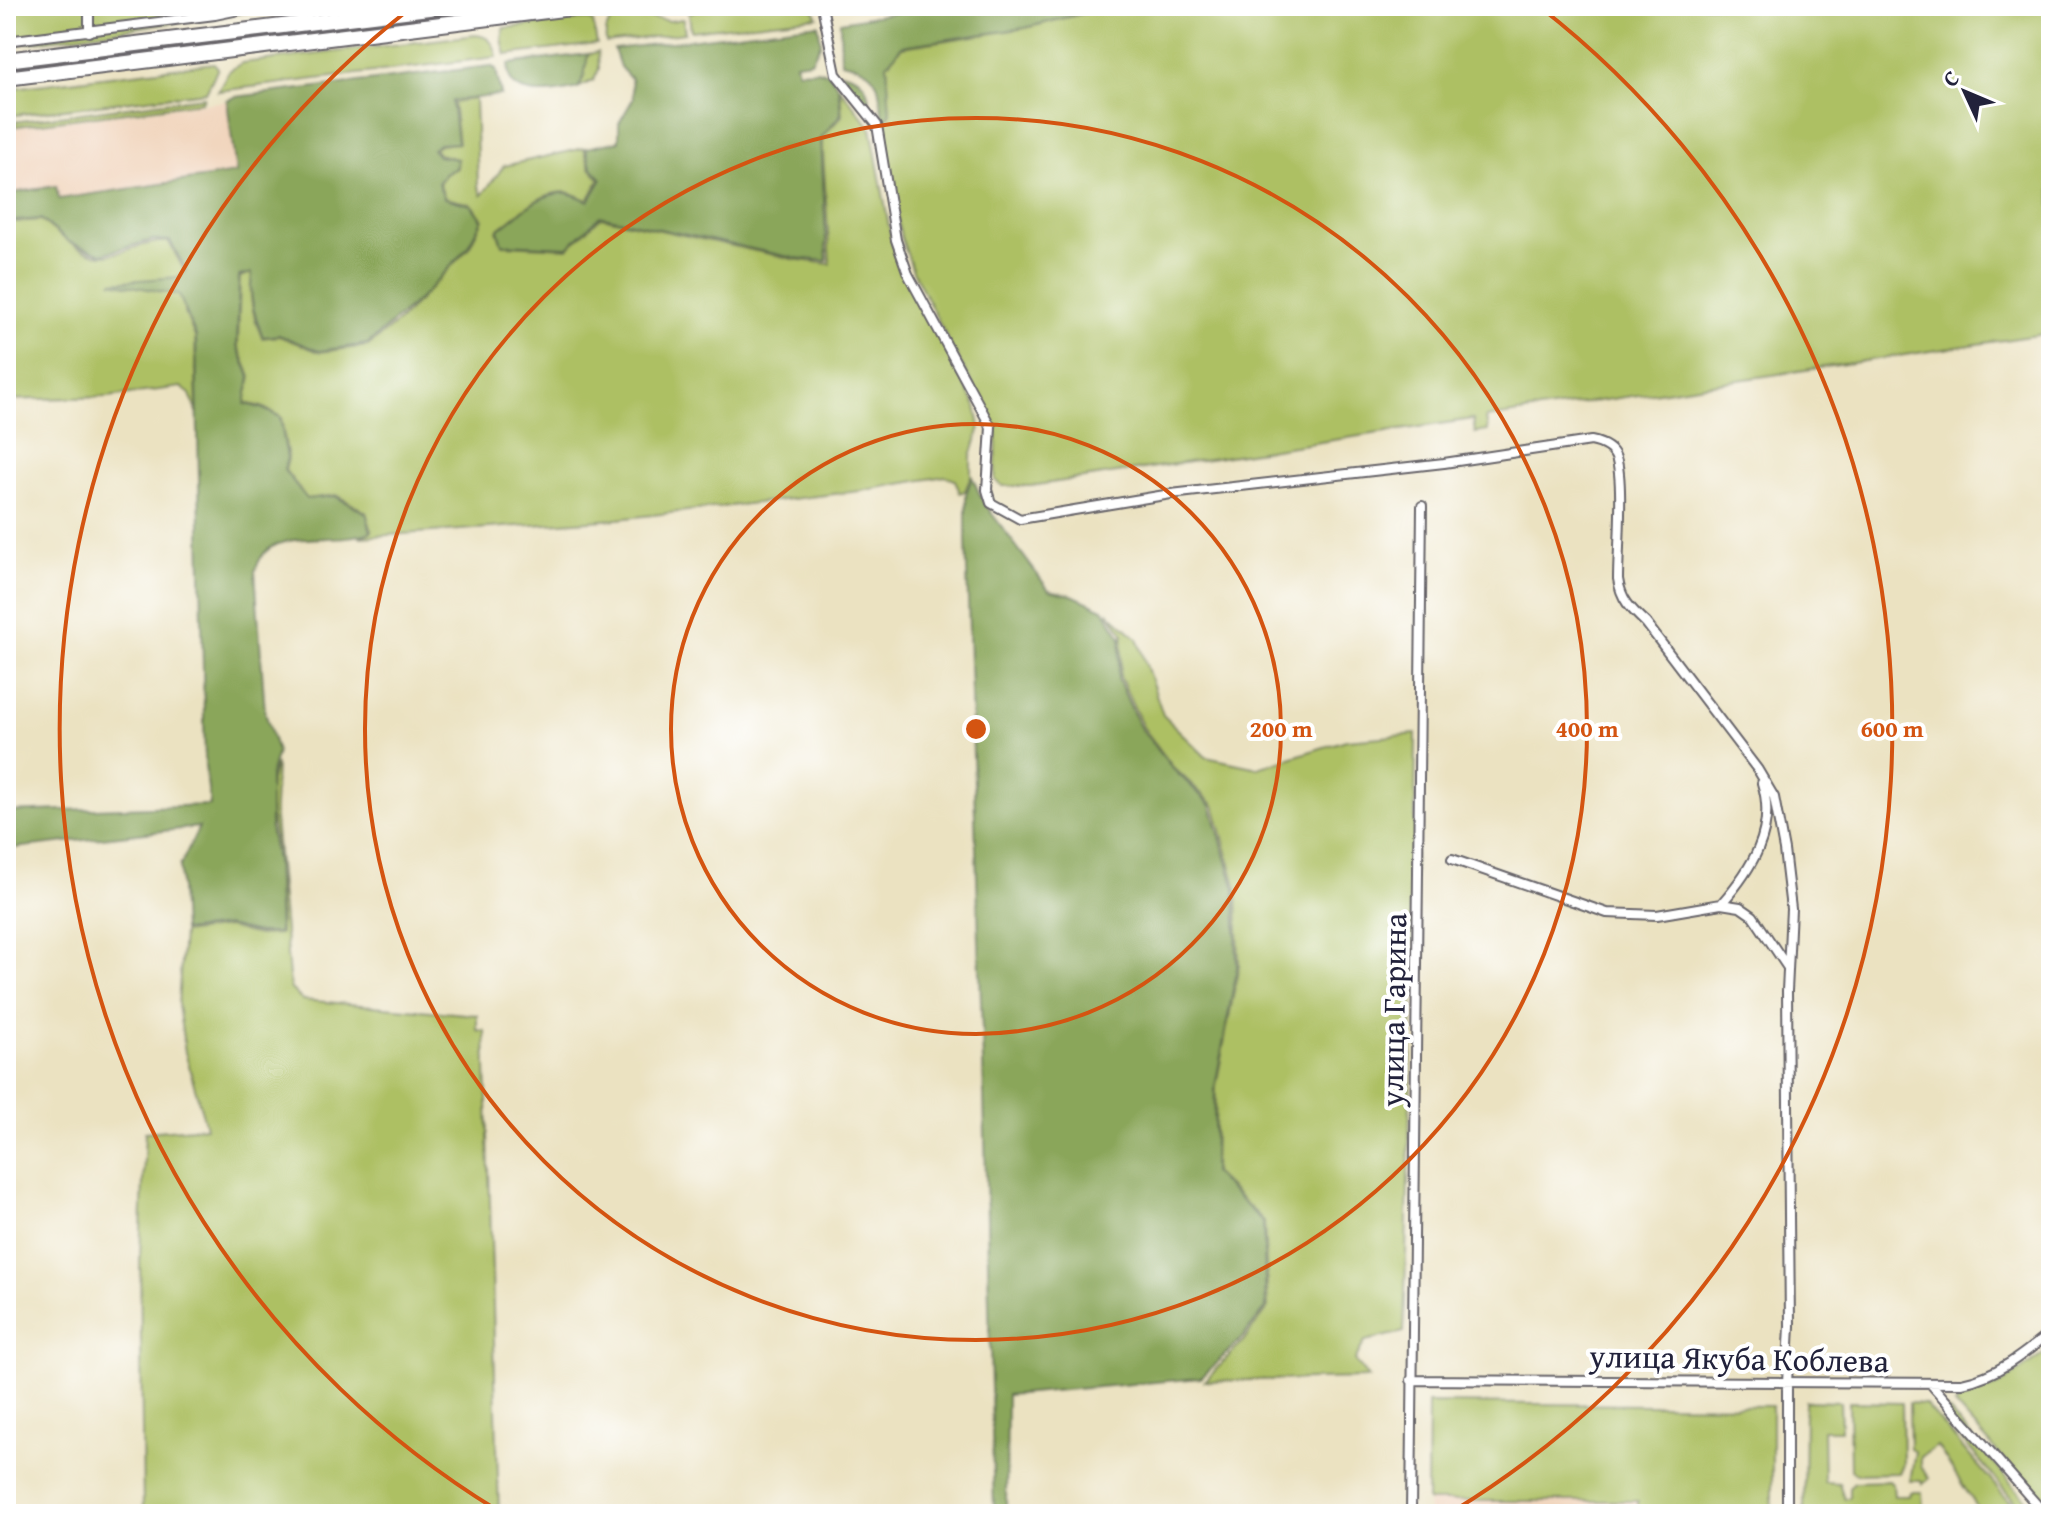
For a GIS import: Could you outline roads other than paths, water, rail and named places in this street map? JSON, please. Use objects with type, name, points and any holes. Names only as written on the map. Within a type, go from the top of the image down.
[{"type":"main road","points":[[6,60],[394,9],[445,6]]},
{"type":"main road","points":[[6,78],[587,6]]},
{"type":"street","points":[[89,6],[89,32]]},
{"type":"street","points":[[6,41],[89,32],[258,6]]},
{"type":"street","points":[[822,6],[836,74],[877,125],[896,240],[908,274],[991,427],[987,490],[991,503],[1020,519],[1171,494],[1444,463],[1591,441],[1600,443],[1617,459],[1620,593],[1757,769],[1774,797],[1784,850],[1791,909],[1787,1514]]},
{"type":"street","name":"улица Гарина","points":[[1411,1514],[1422,506]]},
{"type":"street","points":[[1721,904],[1755,858],[1765,831],[1767,806],[1757,769]]},
{"type":"street","points":[[1452,859],[1607,913],[1657,915],[1721,904],[1740,907],[1753,916],[1789,968]]},
{"type":"street","name":"улица Якуба Коблева","points":[[1411,1380],[1962,1383],[1991,1374],[2051,1332]]},
{"type":"street","points":[[1931,1384],[2045,1514]]}]
